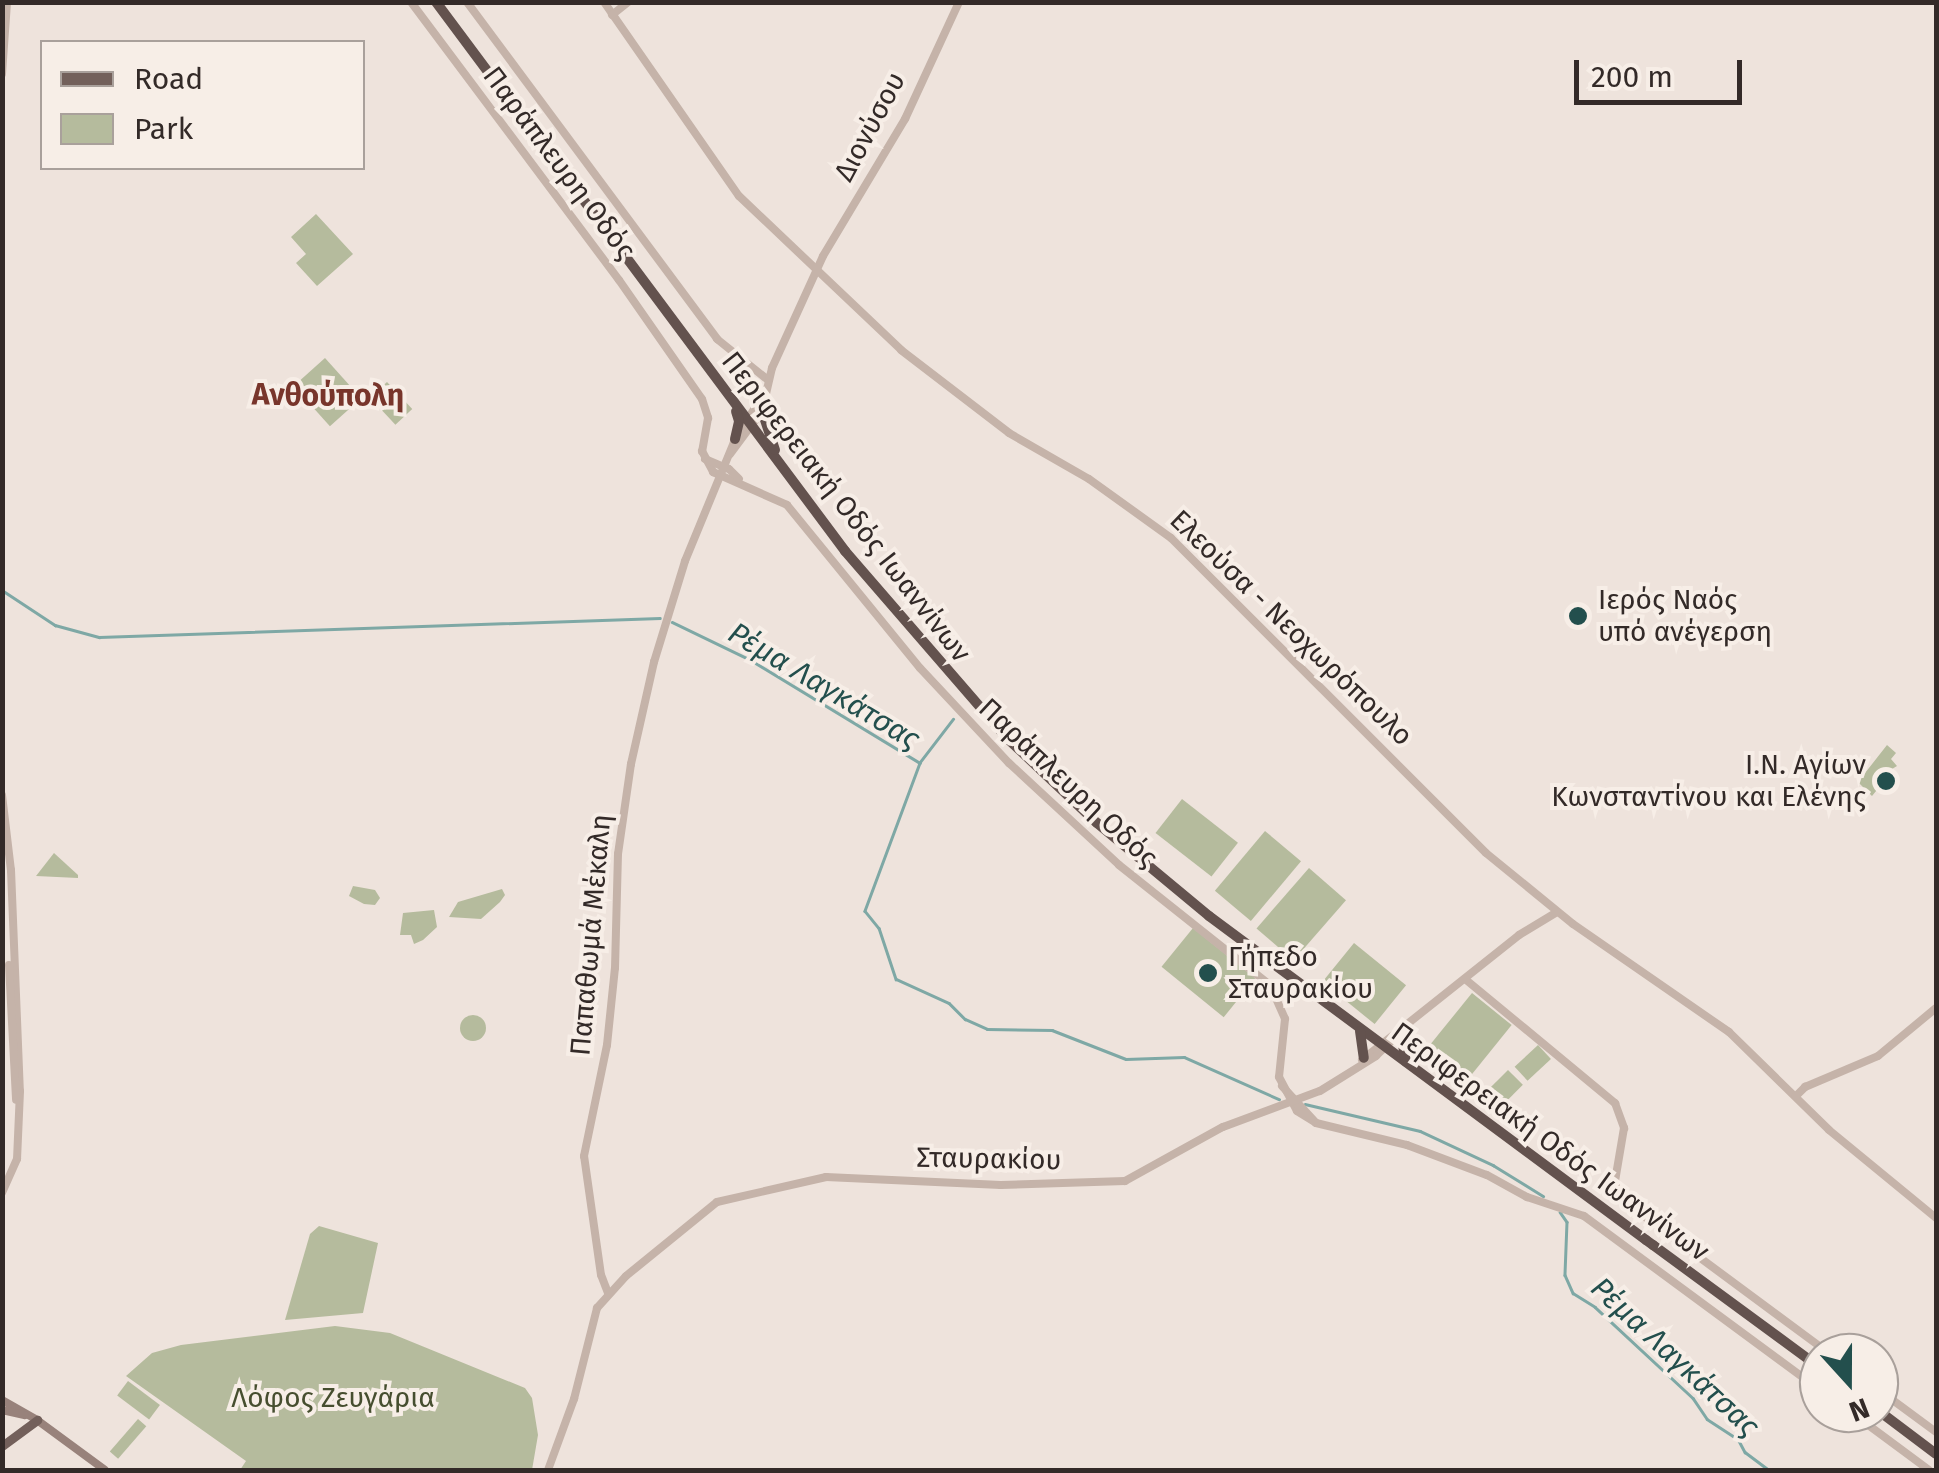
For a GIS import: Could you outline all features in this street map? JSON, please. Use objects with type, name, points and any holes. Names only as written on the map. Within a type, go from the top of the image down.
[{"type":"highway","name":"Περιφερειακή Οδός Ιωαννίνων","points":[[436,2],[890,607],[1039,769],[1170,885],[1360,1030],[1799,1352]]},
{"type":"highway","points":[[732,400],[740,421],[735,439]]},
{"type":"highway","points":[[762,411],[780,465]]},
{"type":"highway","points":[[1360,1030],[1364,1058]]},
{"type":"highway","points":[[1401,1034],[1399,1044],[1407,1063]]},
{"type":"highway","points":[[1899,1426],[1936,1454]]},
{"type":"main road","points":[[2,1400],[33,1417],[105,1470]]},
{"type":"main road","points":[[2,1410],[33,1417]]},
{"type":"main road","points":[[2,1446],[33,1417]]},
{"type":"street","points":[[2,74],[7,2]]},
{"type":"street","name":"Παράπλευρη Οδός","points":[[411,2],[619,280],[702,399],[708,418],[702,448],[705,458],[791,509],[932,683],[1042,795],[1141,883],[1270,985],[1285,1019],[1278,1069],[1280,1085],[1295,1103],[1316,1123],[1394,1141],[1486,1175],[1531,1198],[1569,1208],[1799,1373]]},
{"type":"street","name":"Παράπλευρη Οδός","points":[[468,2],[717,340],[768,380]]},
{"type":"street","name":"Ελεούσα - Νεοχωρόπουλο","points":[[604,2],[734,191],[817,271],[945,385],[1010,433],[1132,508],[1180,546],[1269,631],[1444,814],[1557,912],[1728,1032],[1850,1149],[1936,1218]]},
{"type":"street","points":[[612,15],[628,2]]},
{"type":"street","name":"Διονύσου","points":[[765,392],[772,368],[817,271],[905,119],[958,2]]},
{"type":"street","points":[[747,365],[772,368]]},
{"type":"street","points":[[730,454],[762,411],[765,392]]},
{"type":"street","points":[[730,454],[735,439],[750,425],[765,392]]},
{"type":"street","name":"Παπαθωμά Μέκαλη","points":[[608,1293],[584,1172],[584,1149],[604,1063],[612,1002],[624,809],[639,722],[678,582],[730,454]]},
{"type":"street","points":[[705,458],[719,477]]},
{"type":"street","name":"Παράπλευρη Οδός","points":[[719,477],[739,480]]},
{"type":"street","points":[[2,795],[12,878],[18,1104],[17,1160],[2,1193]]},
{"type":"street","points":[[2,836],[18,1104]]},
{"type":"street","points":[[1354,1069],[1519,935],[1557,912]]},
{"type":"street","points":[[1465,979],[1615,1102],[1624,1128],[1616,1176],[1618,1192],[1629,1206],[1801,1333]]},
{"type":"street","points":[[1796,1096],[1806,1087],[1878,1056],[1936,1008]]},
{"type":"street","points":[[1354,1069],[1409,1024]]},
{"type":"street","name":"Σταυρακίου","points":[[608,1293],[699,1214],[738,1194],[826,1177],[1001,1185],[1125,1181],[1223,1127],[1295,1103],[1354,1069]]},
{"type":"street","points":[[1639,1256],[1659,1228]]},
{"type":"street","points":[[548,1470],[574,1399],[592,1319],[608,1293]]},
{"type":"street","points":[[1899,1405],[1936,1432]]},
{"type":"street","points":[[1879,1433],[1929,1470]]},
{"type":"green space","points":[[316,214],[353,254],[317,286],[296,263],[306,254],[291,237]]},
{"type":"green space","points":[[325,358],[361,398],[330,426],[294,386]]},
{"type":"green space","points":[[387,382],[412,409],[395,425],[370,398]]},
{"type":"green space","points":[[1887,745],[1896,753],[1891,759],[1897,766],[1877,778],[1881,785],[1872,796],[1858,782]]},
{"type":"green space","points":[[1182,799],[1238,843],[1211,877],[1156,833]]},
{"type":"green space","name":"Γήπεδο Σταυρακίου","points":[[1265,831],[1301,861],[1251,921],[1215,891]]},
{"type":"green space","points":[[54,853],[78,875],[78,878],[36,876]]},
{"type":"green space","name":"Γήπεδο Σταυρακίου","points":[[1309,868],[1346,900],[1293,961],[1257,928]]},
{"type":"green space","points":[[353,886],[375,890],[380,898],[375,905],[364,904],[349,896]]},
{"type":"green space","points":[[502,889],[505,895],[481,919],[449,917],[458,902]]},
{"type":"green space","points":[[434,910],[437,927],[423,940],[414,944],[411,935],[400,935],[403,913]]},
{"type":"green space","name":"Γήπεδο Σταυρακίου","points":[[1193,928],[1255,978],[1224,1017],[1162,967]]},
{"type":"green space","points":[[1354,943],[1406,985],[1375,1024],[1323,982]]},
{"type":"green space","points":[[1472,993],[1512,1025],[1464,1083],[1425,1051]]},
{"type":"green space","points":[[473,1015],[482,1019],[486,1028],[482,1037],[473,1041],[464,1037],[460,1028],[464,1019]]},
{"type":"green space","points":[[1538,1045],[1551,1059],[1528,1081],[1515,1067]]},
{"type":"green space","points":[[1508,1070],[1523,1085],[1495,1112],[1480,1098]]},
{"type":"green space","points":[[319,1226],[378,1243],[363,1313],[285,1320],[310,1234]]},
{"type":"green space","name":"Λόφος Ζευγάρια","points":[[335,1326],[390,1333],[525,1388],[532,1398],[538,1435],[532,1470],[240,1470],[246,1461],[126,1376],[152,1353],[181,1345]]},
{"type":"green space","points":[[128,1381],[160,1405],[149,1419],[117,1395]]},
{"type":"green space","points":[[138,1419],[146,1426],[118,1459],[110,1451]]},
{"type":"waterway","name":"Ρέμα Λαγκάτσας","points":[[2,590],[55,625],[99,637],[660,618]]},
{"type":"waterway","name":"Ρέμα Λαγκάτσας","points":[[672,622],[749,659],[920,763],[865,911],[879,928],[896,979],[949,1003],[965,1019],[987,1029],[1052,1030],[1126,1059],[1184,1057],[1279,1099]]},
{"type":"waterway","points":[[920,762],[953,719]]},
{"type":"waterway","name":"Ρέμα Λαγκάτσας","points":[[1305,1104],[1420,1131],[1493,1165],[1543,1196]]},
{"type":"waterway","name":"Ρέμα Λαγκάτσας","points":[[1560,1212],[1567,1222],[1565,1275],[1573,1293],[1595,1307],[1693,1398],[1707,1419],[1738,1439],[1745,1452],[1769,1470]]},
{"type":"place","name":"Ιερός Ναός υπό ανέγερση","points":[[1578,616]]},
{"type":"place","name":"Ι.Ν. Αγίων Κωνσταντίνου και Ελένης","points":[[1886,781]]},
{"type":"place","name":"Γήπεδο Σταυρακίου","points":[[1208,973]]},
{"type":"district","name":"Ανθούπολη","points":[[328,395]]}]
